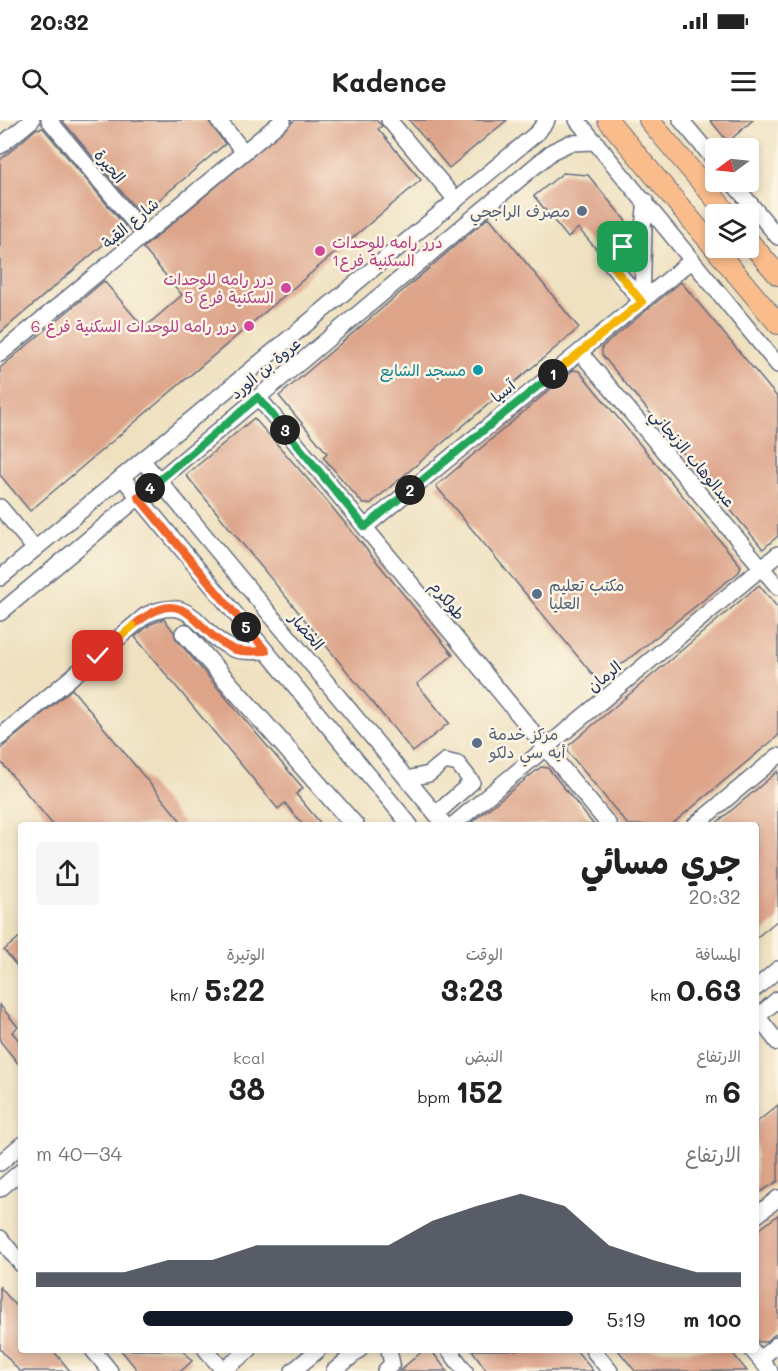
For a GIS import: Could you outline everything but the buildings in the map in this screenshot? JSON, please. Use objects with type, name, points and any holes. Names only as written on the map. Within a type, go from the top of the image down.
[{"type":"main road","points":[[608,120],[778,324]]},
{"type":"main road","points":[[649,120],[720,204]]},
{"type":"main road","points":[[759,253],[778,275]]},
{"type":"street","points":[[0,146],[32,120]]},
{"type":"street","name":"الحيرة","points":[[49,120],[144,234]]},
{"type":"street","points":[[218,120],[244,152]]},
{"type":"street","name":"شارع القبة","points":[[0,354],[283,120]]},
{"type":"street","points":[[389,120],[456,200]]},
{"type":"street","points":[[577,120],[646,201],[691,261],[778,365]]},
{"type":"street","points":[[681,120],[705,149]]},
{"type":"street","points":[[542,126],[550,138],[553,150],[570,143],[596,142]]},
{"type":"street","name":"عروة بن الورد","points":[[0,578],[542,126]]},
{"type":"street","name":"عروة بن الورد","points":[[0,613],[553,150]]},
{"type":"street","points":[[740,192],[778,237]]},
{"type":"street","points":[[642,302],[646,201]]},
{"type":"street","points":[[642,302],[612,265],[619,252],[642,235],[644,230]]},
{"type":"street","name":"آسيا","points":[[365,527],[691,261]]},
{"type":"street","name":"عبدالوهاب الزنجاني","points":[[580,352],[778,587]]},
{"type":"street","name":"طولكرم","points":[[258,397],[607,822]]},
{"type":"street","name":"الخضار","points":[[142,460],[441,820]]},
{"type":"street","points":[[122,477],[406,822]]},
{"type":"street","points":[[0,507],[35,549]]},
{"type":"street","name":"الرمان","points":[[457,822],[778,554]]},
{"type":"street","points":[[0,737],[146,615],[160,609],[186,610],[225,645],[236,651],[266,651]]},
{"type":"street","points":[[185,632],[352,822],[183,633],[185,632]]},
{"type":"street","points":[[699,822],[778,756]]},
{"type":"street","points":[[407,779],[429,774],[445,761],[458,764],[472,782],[441,820]]},
{"type":"street","points":[[759,985],[778,969]]},
{"type":"street","points":[[759,1015],[778,999]]},
{"type":"street","points":[[759,1019],[778,1043]]},
{"type":"street","points":[[0,1163],[18,1148]]},
{"type":"street","points":[[0,1188],[18,1173]]},
{"type":"street","points":[[759,1214],[778,1198]]},
{"type":"street","points":[[0,1238],[18,1260]]},
{"type":"street","points":[[761,1360],[778,1344]]},
{"type":"street","points":[[95,1353],[110,1371]]},
{"type":"street","points":[[208,1353],[222,1371],[245,1353]]},
{"type":"street","points":[[293,1371],[314,1353]]},
{"type":"street","points":[[334,1371],[356,1353]]},
{"type":"street","points":[[385,1371],[392,1365],[389,1353]]},
{"type":"street","points":[[451,1353],[465,1371]]},
{"type":"street","points":[[595,1353],[610,1371]]},
{"type":"place","name":"مصرف الراجحي","points":[[582,211]]},
{"type":"place","name":"درر رامه للوحدات السكنية فرع1","points":[[320,251]]},
{"type":"place","name":"درر رامه للوحدات السكنية فرع 5","points":[[286,288]]},
{"type":"place","name":"درر رامه للوحدات السكنية فرع 6","points":[[249,326]]},
{"type":"place","name":"مسجد الشايع","points":[[478,370]]},
{"type":"place","name":"مكتب تعليم العليا","points":[[537,594]]},
{"type":"place","name":"مركز خدمة أيه سي دلكو","points":[[477,743]]},
{"type":"route","points":[[98,656],[146,615],[160,609],[174,608],[186,610],[225,645],[236,651],[266,651],[138,497],[258,397],[365,527],[642,302],[612,265],[615,256],[623,247]]}]
